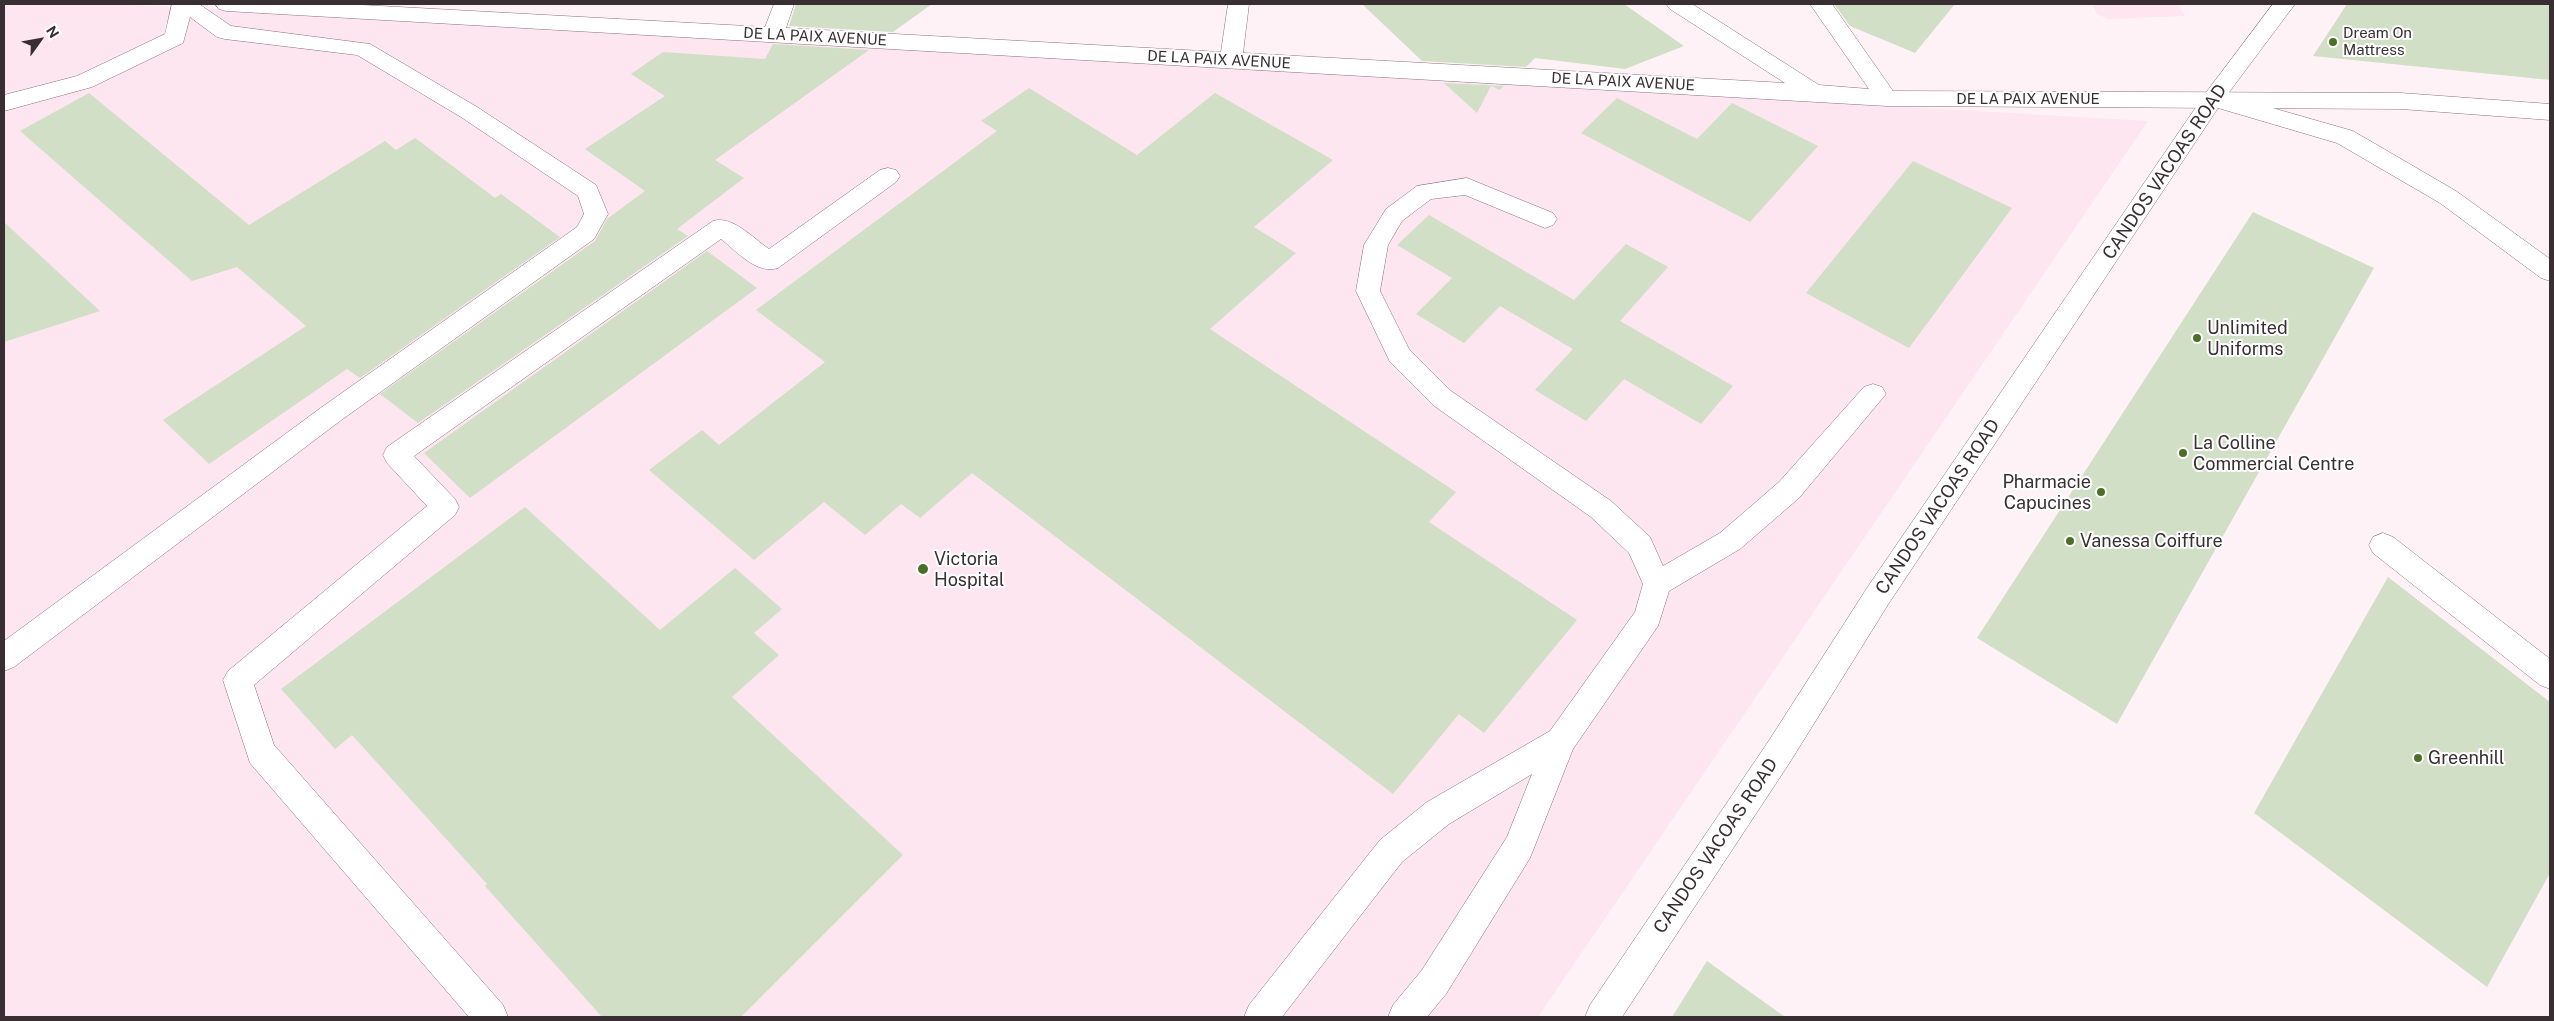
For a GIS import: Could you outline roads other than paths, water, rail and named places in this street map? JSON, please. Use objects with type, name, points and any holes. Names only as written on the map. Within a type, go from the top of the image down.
[{"type":"street","points":[[4,103],[84,82],[175,38],[184,4],[225,32],[362,49],[469,112],[588,191],[596,214],[586,233],[331,414],[4,658]]},
{"type":"street","name":"DE LA PAIX AVENUE","points":[[226,4],[283,5],[1887,98],[2213,100]]},
{"type":"street","points":[[575,23],[585,4]]},
{"type":"street","points":[[773,34],[784,4]]},
{"type":"street","points":[[1230,60],[1239,4]]},
{"type":"street","points":[[1677,4],[1815,93]]},
{"type":"street","points":[[1821,4],[1887,98]]},
{"type":"street","name":"CANDOS VACOAS ROAD","points":[[1602,1017],[1779,752],[1879,594],[2213,100],[2284,4]]},
{"type":"street","points":[[2213,100],[2401,101],[2550,112]]},
{"type":"street","points":[[2213,100],[2316,127],[2345,137],[2448,197],[2550,272]]},
{"type":"street","points":[[491,1017],[261,753],[238,680],[445,507],[396,455],[721,227],[768,262],[888,176]]},
{"type":"street","points":[[1405,1017],[1434,982],[1519,847],[1561,741],[1648,617],[1657,584],[1640,545],[1601,509],[1442,398],[1400,356],[1368,291],[1376,245],[1394,215],[1425,192],[1467,186],[1545,219]]},
{"type":"street","points":[[1657,584],[1730,541],[1789,490],[1873,394]]},
{"type":"street","points":[[2383,545],[2550,676]]},
{"type":"street","points":[[1262,1017],[1391,851],[1438,813],[1561,741]]},
{"type":"place","name":"Dream On Mattress","points":[[2333,42]]},
{"type":"place","name":"Unlimited Uniforms","points":[[2197,338]]},
{"type":"place","name":"La Colline Commercial Centre","points":[[2183,453]]},
{"type":"place","name":"Pharmacie Capucines","points":[[2101,492]]},
{"type":"place","name":"Vanessa Coiffure","points":[[2070,541]]},
{"type":"place","name":"Victoria Hospital","points":[[923,569]]},
{"type":"place","name":"Greenhill","points":[[2418,758]]}]
